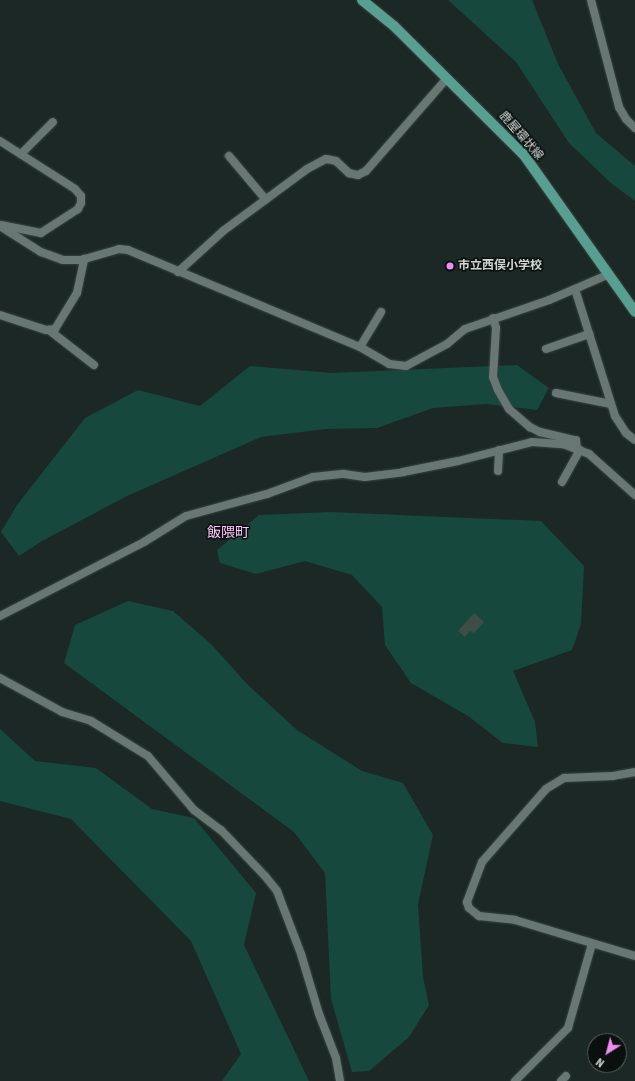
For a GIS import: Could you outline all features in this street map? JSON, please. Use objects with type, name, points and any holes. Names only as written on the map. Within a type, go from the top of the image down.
[{"type":"main road","name":"鹿屋環状線","points":[[362,0],[394,26],[524,155],[607,275],[635,312]]},
{"type":"street","points":[[591,0],[619,107],[626,119],[635,128]]},
{"type":"street","points":[[178,272],[223,231],[307,169],[326,159],[336,161],[349,173],[358,175],[366,170],[447,78]]},
{"type":"street","points":[[21,154],[53,122]]},
{"type":"street","points":[[0,141],[75,189],[81,196],[81,203],[78,209],[40,233],[0,226]]},
{"type":"street","points":[[229,156],[266,200]]},
{"type":"street","points":[[0,226],[48,255],[63,260],[84,259],[119,249],[360,347],[388,364],[406,366],[447,344],[465,329],[575,289],[607,275]]},
{"type":"street","points":[[49,330],[55,329],[60,323],[77,293],[84,259]]},
{"type":"street","points":[[575,289],[611,404],[626,433],[635,440]]},
{"type":"street","points":[[360,347],[381,312]]},
{"type":"street","points":[[0,315],[49,330],[94,365]]},
{"type":"street","points":[[493,318],[496,328],[493,377],[498,390],[509,409],[530,427],[540,432],[576,440],[579,449],[562,482]]},
{"type":"street","points":[[546,349],[589,334]]},
{"type":"street","points":[[556,393],[611,404]]},
{"type":"street","points":[[0,616],[144,542],[186,516],[202,510],[267,494],[313,478],[344,474],[365,477],[402,472],[532,442],[579,449],[589,454],[635,495]]},
{"type":"street","points":[[498,450],[498,471]]},
{"type":"street","points":[[0,678],[62,712],[91,721],[148,756],[194,810],[220,830],[265,876],[277,891],[301,954],[319,1014],[336,1058],[340,1081]]},
{"type":"street","points":[[635,772],[613,776],[564,778],[546,789],[482,862],[467,902],[469,908],[479,916],[516,920],[635,956]]},
{"type":"street","points":[[515,1081],[568,1028],[592,944]]},
{"type":"green space","points":[[448,0],[532,0],[558,64],[596,133],[635,166],[635,201],[612,184],[569,143],[516,62]]},
{"type":"green space","points":[[517,365],[549,388],[537,410],[486,404],[433,408],[377,428],[326,429],[261,437],[127,496],[42,541],[19,556],[1,532],[17,505],[85,418],[138,390],[200,406],[250,366],[331,373]]},
{"type":"green space","points":[[331,512],[541,521],[584,566],[581,624],[572,650],[513,671],[535,722],[538,747],[503,743],[468,716],[411,683],[385,645],[382,607],[352,575],[305,561],[256,574],[220,563],[217,550],[259,515]]},
{"type":"green space","points":[[128,601],[173,611],[211,644],[247,684],[297,730],[362,771],[403,783],[433,835],[418,904],[423,977],[429,1005],[409,1037],[369,1071],[352,1072],[331,999],[325,873],[294,832],[64,663],[75,625]]},
{"type":"green space","points":[[0,729],[35,761],[96,768],[152,809],[194,818],[256,893],[244,945],[309,1081],[222,1081],[241,1054],[191,941],[71,819],[0,801]]},
{"type":"building","points":[[474,613],[484,622],[474,633],[470,631],[465,637],[458,631]]},
{"type":"place","name":"市立西俣小学校","points":[[450,266]]},
{"type":"district","name":"飯隈町","points":[[228,533]]}]
